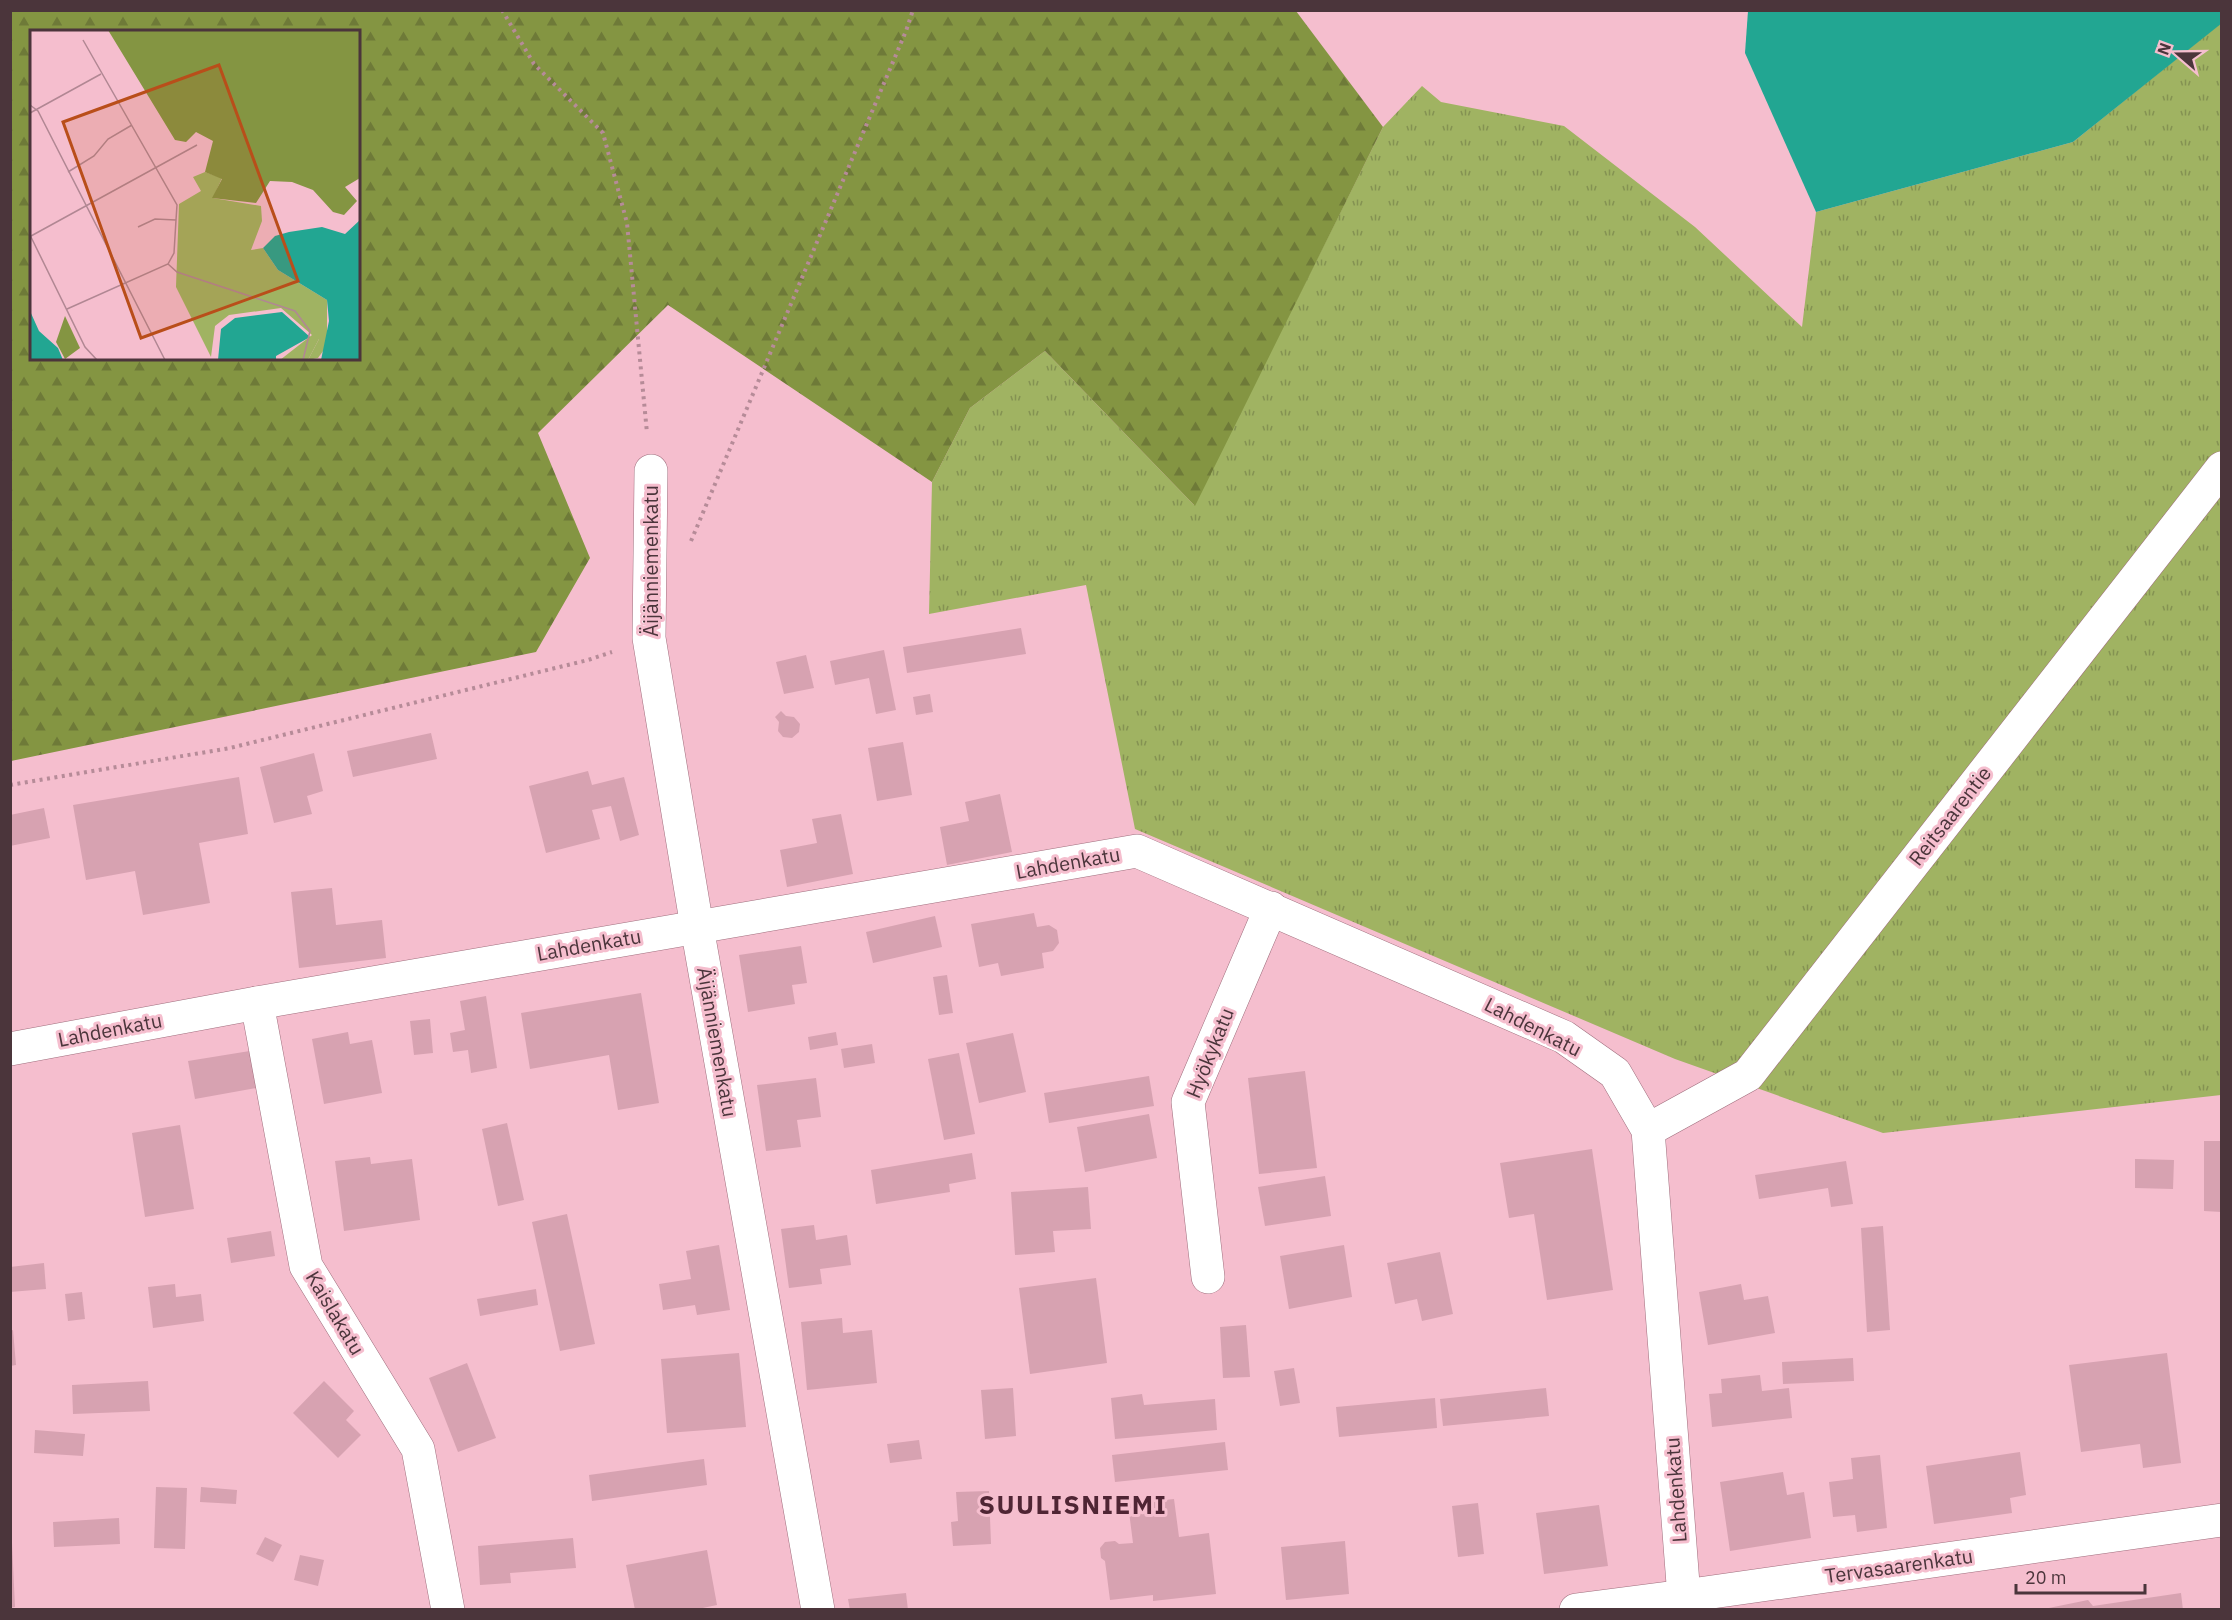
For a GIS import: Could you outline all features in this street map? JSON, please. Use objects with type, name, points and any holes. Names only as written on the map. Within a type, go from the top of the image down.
[{"type":"street","name":"Reitsaarentie","points":[[1648,1130],[1748,1075],[2222,468]]},
{"type":"street","name":"Äijänniemenkatu","points":[[651,471],[650,638],[697,927],[818,1610]]},
{"type":"street","name":"Lahdenkatu","points":[[10,1049],[257,1003],[1137,851],[1564,1037],[1615,1073],[1648,1130],[1685,1603]]},
{"type":"street","name":"Hyökykatu","points":[[1208,1277],[1188,1102],[1271,908]]},
{"type":"street","name":"Kaislakatu","points":[[257,1003],[306,1266],[418,1449],[448,1610]]},
{"type":"street","name":"Tervasaarenkatu","points":[[1576,1610],[1685,1603],[2222,1520]]},
{"type":"path","points":[[502,10],[534,64],[603,133],[627,223],[651,471]]},
{"type":"path","points":[[687,550],[906,32],[913,10]]},
{"type":"path","points":[[10,785],[230,748],[588,660],[650,638]]},
{"type":"green space","points":[[11,10],[1296,11],[1383,127],[1195,506],[1045,351],[970,408],[932,482],[668,305],[538,433],[590,558],[536,652],[11,761]]},
{"type":"green space","points":[[2221,23],[2221,1095],[1883,1133],[1675,1059],[1135,829],[1086,585],[929,614],[932,482],[970,408],[1045,351],[1194,505],[1383,127],[1422,86],[1441,102],[1564,126],[1695,227],[1802,327],[1816,212],[2073,142]]},
{"type":"shaded area","points":[[2221,10],[2222,23],[2073,142],[1816,212],[1745,53],[1748,11]]},
{"type":"building","points":[[1021,628],[1026,654],[907,673],[903,647]]},
{"type":"building","points":[[884,650],[896,710],[876,714],[869,678],[835,685],[830,661]]},
{"type":"building","points":[[806,655],[814,688],[784,694],[776,662]]},
{"type":"building","points":[[930,694],[933,712],[916,715],[913,697]]},
{"type":"building","points":[[781,711],[786,716],[794,717],[800,724],[799,732],[792,738],[783,737],[778,731],[779,722],[775,717]]},
{"type":"building","points":[[431,733],[437,759],[353,777],[347,751]]},
{"type":"building","points":[[903,742],[912,795],[877,801],[868,748]]},
{"type":"building","points":[[314,753],[323,791],[307,796],[312,814],[274,823],[260,767]]},
{"type":"building","points":[[588,771],[592,785],[624,777],[639,835],[620,841],[611,806],[592,810],[600,839],[546,853],[529,786]]},
{"type":"building","points":[[239,777],[248,834],[199,843],[210,903],[143,915],[135,871],[86,880],[73,805]]},
{"type":"building","points":[[1000,794],[1012,852],[947,865],[940,827],[969,821],[965,802]]},
{"type":"building","points":[[44,808],[50,838],[10,846],[10,815]]},
{"type":"building","points":[[841,814],[853,874],[787,887],[780,850],[817,843],[812,819]]},
{"type":"building","points":[[332,888],[336,925],[382,920],[386,958],[299,968],[291,892]]},
{"type":"building","points":[[1034,913],[1037,927],[1049,925],[1057,930],[1059,943],[1053,951],[1042,953],[1044,968],[1001,976],[998,963],[979,967],[971,924]]},
{"type":"building","points":[[935,916],[942,947],[873,963],[866,932]]},
{"type":"building","points":[[801,946],[807,983],[792,985],[795,1004],[748,1012],[739,955]]},
{"type":"building","points":[[947,975],[953,1013],[939,1015],[933,977]]},
{"type":"building","points":[[641,993],[659,1103],[618,1110],[609,1055],[530,1069],[521,1013]]},
{"type":"building","points":[[486,996],[497,1068],[471,1073],[468,1050],[453,1052],[450,1033],[465,1030],[460,1001]]},
{"type":"building","points":[[430,1019],[433,1053],[414,1055],[410,1021]]},
{"type":"building","points":[[348,1032],[350,1044],[372,1040],[382,1093],[324,1104],[312,1039]]},
{"type":"building","points":[[836,1032],[838,1045],[810,1050],[808,1037]]},
{"type":"building","points":[[1013,1033],[1026,1092],[979,1103],[966,1043]]},
{"type":"building","points":[[872,1044],[875,1063],[844,1068],[841,1049]]},
{"type":"building","points":[[256,1050],[262,1087],[195,1099],[188,1061]]},
{"type":"building","points":[[959,1053],[975,1134],[944,1140],[928,1059]]},
{"type":"building","points":[[1305,1071],[1317,1168],[1259,1174],[1248,1078]]},
{"type":"building","points":[[1149,1076],[1154,1106],[1049,1123],[1044,1093]]},
{"type":"building","points":[[816,1078],[821,1117],[797,1120],[801,1147],[766,1151],[757,1085]]},
{"type":"building","points":[[1149,1114],[1157,1158],[1085,1172],[1077,1127]]},
{"type":"building","points":[[507,1123],[524,1200],[498,1206],[482,1129]]},
{"type":"building","points":[[180,1125],[194,1209],[145,1217],[132,1133]]},
{"type":"building","points":[[2204,1141],[2222,1141],[2222,1212],[2204,1211]]},
{"type":"building","points":[[1592,1149],[1613,1290],[1547,1300],[1534,1214],[1509,1218],[1500,1163]]},
{"type":"building","points":[[972,1153],[976,1179],[949,1184],[950,1192],[876,1204],[871,1170]]},
{"type":"building","points":[[370,1157],[371,1164],[412,1159],[420,1220],[344,1231],[335,1161]]},
{"type":"building","points":[[2135,1159],[2174,1160],[2173,1189],[2135,1188]]},
{"type":"building","points":[[1846,1161],[1853,1204],[1831,1207],[1828,1188],[1759,1199],[1755,1175]]},
{"type":"building","points":[[1325,1176],[1331,1216],[1265,1226],[1258,1187]]},
{"type":"building","points":[[1088,1187],[1091,1229],[1053,1231],[1055,1252],[1015,1255],[1011,1192]]},
{"type":"building","points":[[567,1214],[595,1344],[560,1351],[532,1222]]},
{"type":"building","points":[[814,1225],[816,1240],[847,1235],[851,1265],[820,1269],[822,1284],[789,1288],[781,1229]]},
{"type":"building","points":[[1883,1226],[1890,1330],[1867,1332],[1861,1228]]},
{"type":"building","points":[[271,1231],[275,1256],[231,1263],[227,1238]]},
{"type":"building","points":[[719,1245],[730,1310],[697,1315],[695,1305],[663,1310],[659,1284],[691,1279],[686,1251]]},
{"type":"building","points":[[1344,1245],[1352,1297],[1289,1309],[1280,1256]]},
{"type":"building","points":[[1440,1252],[1453,1314],[1422,1321],[1417,1299],[1395,1304],[1387,1263]]},
{"type":"building","points":[[44,1263],[46,1289],[10,1292],[10,1267]]},
{"type":"building","points":[[1096,1278],[1107,1363],[1030,1374],[1019,1288]]},
{"type":"building","points":[[175,1284],[176,1297],[201,1294],[204,1321],[153,1328],[148,1287]]},
{"type":"building","points":[[1741,1284],[1744,1300],[1768,1296],[1775,1333],[1708,1345],[1699,1292]]},
{"type":"building","points":[[536,1289],[538,1305],[480,1316],[477,1299]]},
{"type":"building","points":[[82,1292],[85,1319],[68,1321],[65,1294]]},
{"type":"building","points":[[842,1318],[843,1333],[872,1330],[877,1383],[807,1390],[801,1322]]},
{"type":"building","points":[[1246,1325],[1250,1377],[1223,1378],[1220,1327]]},
{"type":"building","points":[[13,1330],[16,1365],[10,1366],[10,1331]]},
{"type":"building","points":[[739,1353],[746,1427],[667,1433],[661,1359]]},
{"type":"building","points":[[2167,1353],[2181,1463],[2143,1468],[2140,1444],[2081,1452],[2069,1365]]},
{"type":"building","points":[[1853,1358],[1854,1381],[1783,1384],[1782,1362]]},
{"type":"building","points":[[467,1363],[496,1438],[458,1452],[429,1378]]},
{"type":"building","points":[[1294,1368],[1300,1403],[1280,1406],[1274,1371]]},
{"type":"building","points":[[1760,1375],[1762,1391],[1789,1388],[1792,1418],[1712,1427],[1709,1394],[1722,1393],[1721,1379]]},
{"type":"building","points":[[148,1381],[150,1411],[73,1414],[72,1385]]},
{"type":"building","points":[[324,1381],[354,1411],[346,1420],[361,1435],[338,1458],[293,1413]]},
{"type":"building","points":[[1013,1388],[1016,1436],[985,1439],[981,1390]]},
{"type":"building","points":[[1546,1388],[1549,1416],[1443,1426],[1440,1399]]},
{"type":"building","points":[[1142,1394],[1144,1405],[1215,1399],[1217,1430],[1115,1439],[1111,1398]]},
{"type":"building","points":[[1435,1398],[1437,1428],[1339,1437],[1336,1407]]},
{"type":"building","points":[[35,1430],[85,1434],[83,1456],[34,1453]]},
{"type":"building","points":[[919,1440],[922,1459],[890,1463],[887,1444]]},
{"type":"building","points":[[1225,1442],[1228,1470],[1115,1482],[1112,1455]]},
{"type":"building","points":[[2020,1452],[2026,1495],[2010,1498],[2012,1513],[1934,1524],[1926,1466]]},
{"type":"building","points":[[1880,1455],[1887,1528],[1857,1532],[1855,1515],[1833,1517],[1829,1482],[1853,1479],[1851,1458]]},
{"type":"building","points":[[704,1459],[707,1485],[592,1501],[589,1475]]},
{"type":"building","points":[[1783,1472],[1787,1495],[1804,1492],[1811,1538],[1730,1551],[1720,1482]]},
{"type":"building","points":[[156,1487],[187,1488],[185,1549],[154,1548]]},
{"type":"building","points":[[201,1487],[237,1490],[236,1504],[200,1502]]},
{"type":"building","points":[[989,1491],[991,1544],[953,1546],[951,1522],[958,1521],[956,1492]]},
{"type":"building","points":[[1174,1499],[1179,1537],[1209,1533],[1216,1594],[1153,1601],[1153,1595],[1110,1600],[1105,1561],[1101,1558],[1100,1548],[1105,1542],[1133,1543],[1128,1504]]},
{"type":"building","points":[[1478,1503],[1484,1554],[1458,1557],[1452,1506]]},
{"type":"building","points":[[1599,1505],[1608,1566],[1544,1574],[1536,1513]]},
{"type":"building","points":[[119,1518],[120,1544],[54,1547],[53,1522]]},
{"type":"building","points":[[265,1537],[282,1545],[273,1562],[256,1554]]},
{"type":"building","points":[[573,1538],[576,1568],[510,1573],[511,1583],[480,1585],[478,1546]]},
{"type":"building","points":[[1345,1541],[1349,1594],[1286,1600],[1281,1547]]},
{"type":"building","points":[[10,1543],[12,1543],[15,1607],[10,1608]]},
{"type":"building","points":[[707,1550],[717,1605],[693,1610],[635,1610],[626,1565]]},
{"type":"building","points":[[300,1555],[324,1560],[318,1586],[294,1580]]},
{"type":"building","points":[[906,1593],[908,1610],[850,1610],[848,1599]]},
{"type":"building","points":[[2181,1593],[2183,1610],[2039,1610],[2088,1600],[2093,1606]]},
{"type":"district","name":"SUULISNIEMI","points":[[1073,1505]]}]
